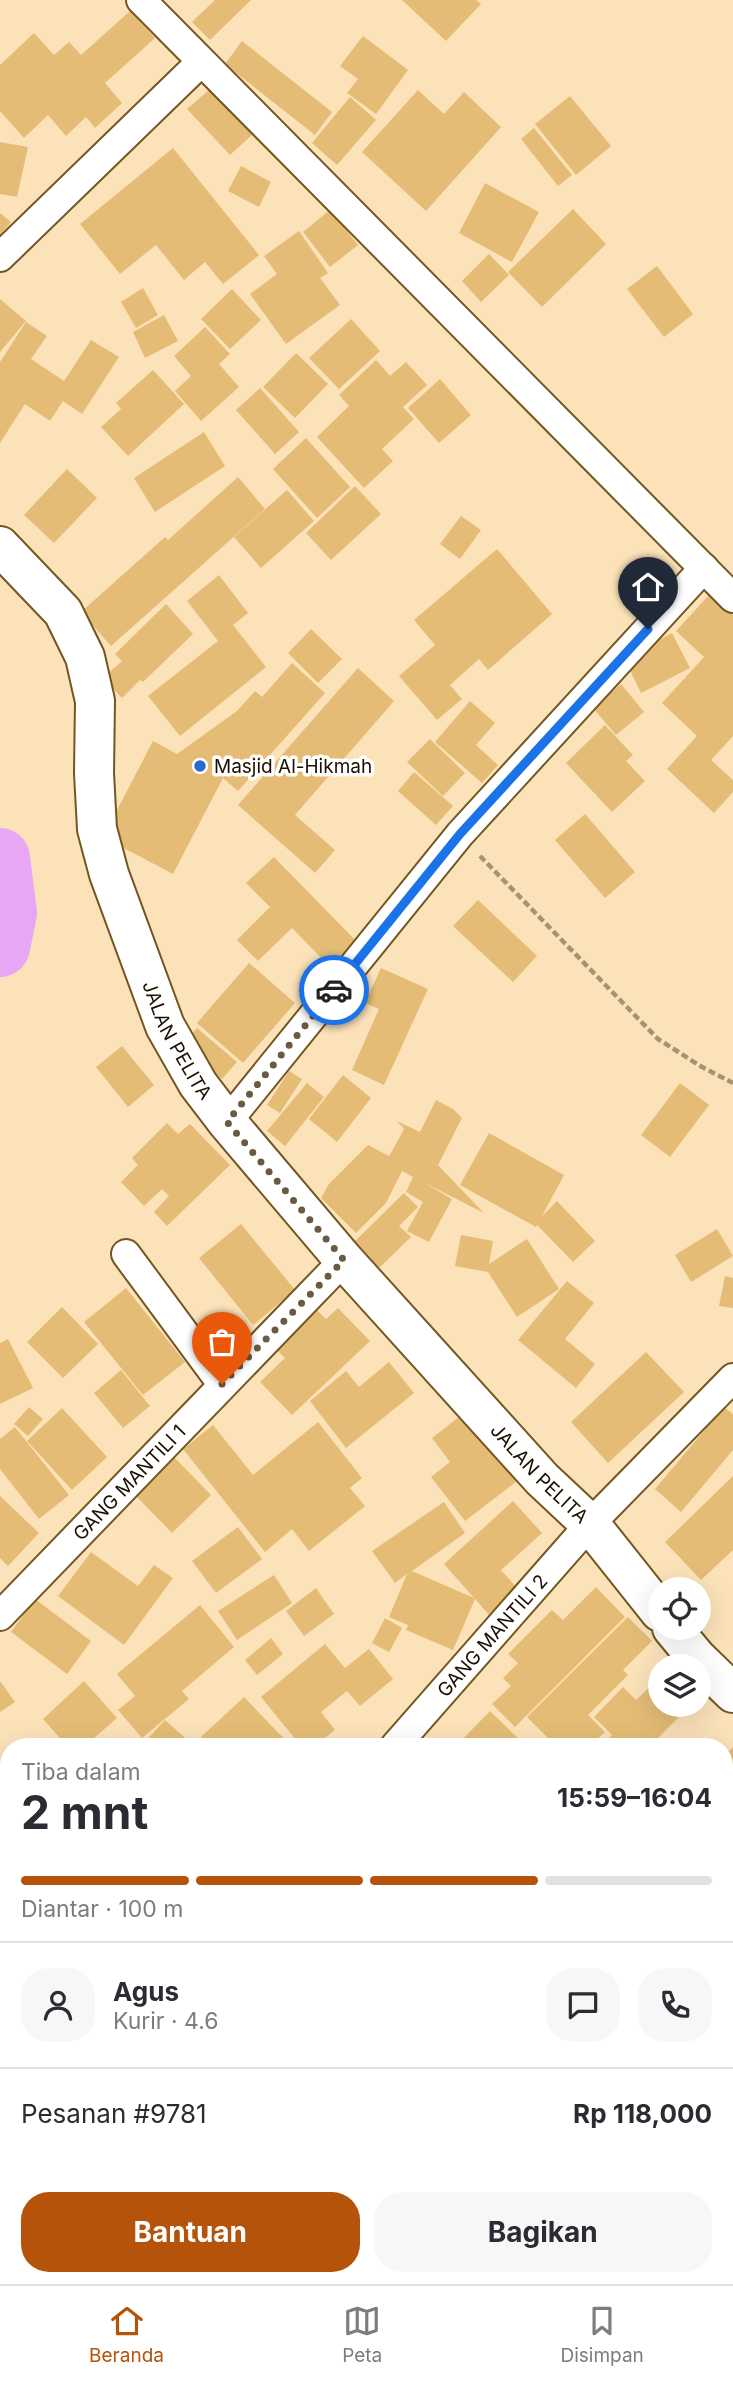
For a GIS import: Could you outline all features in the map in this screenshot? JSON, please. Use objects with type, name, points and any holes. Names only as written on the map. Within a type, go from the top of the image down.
[{"type":"street","points":[[141,0],[733,598]]},
{"type":"street","points":[[0,257],[201,62]]},
{"type":"street","name":"JALAN PELITA","points":[[0,546],[63,612],[85,657],[95,701],[94,773],[97,829],[109,874],[165,1026],[198,1084],[344,1260],[542,1479],[590,1524],[648,1597]]},
{"type":"street","points":[[227,1122],[460,834],[704,568]]},
{"type":"street","points":[[126,1254],[222,1384]]},
{"type":"street","name":"GANG MANTILI 1","points":[[0,1616],[344,1260]]},
{"type":"street","name":"GANG MANTILI 2","points":[[402,1738],[590,1524],[733,1378]]},
{"type":"street","points":[[682,1640],[733,1693]]},
{"type":"path","points":[[460,834],[658,1039],[733,1083]]},
{"type":"building","points":[[215,0],[251,0],[210,40],[192,22]]},
{"type":"building","points":[[402,0],[476,0],[481,4],[446,41]]},
{"type":"building","points":[[130,11],[155,38],[105,83],[122,103],[95,128],[86,117],[66,136],[48,115],[24,138],[0,111],[0,65],[34,33],[54,55],[69,42],[81,55]]},
{"type":"building","points":[[363,36],[408,70],[376,114],[347,93],[358,79],[340,66]]},
{"type":"building","points":[[242,41],[332,112],[315,135],[225,64]]},
{"type":"building","points":[[210,89],[252,135],[230,155],[187,109]]},
{"type":"building","points":[[418,90],[444,114],[464,92],[501,127],[426,211],[362,152]]},
{"type":"building","points":[[570,96],[611,146],[576,175],[535,124]]},
{"type":"building","points":[[350,97],[376,120],[337,165],[312,143]]},
{"type":"building","points":[[534,128],[572,175],[558,186],[521,139]]},
{"type":"building","points":[[0,142],[28,147],[17,197],[0,194]]},
{"type":"building","points":[[173,148],[259,255],[223,284],[205,262],[184,280],[156,245],[120,274],[80,224]]},
{"type":"building","points":[[241,166],[271,182],[259,207],[228,191]]},
{"type":"building","points":[[485,183],[539,212],[512,262],[459,233]]},
{"type":"building","points":[[573,209],[606,244],[542,307],[508,272]]},
{"type":"building","points":[[330,210],[358,245],[330,267],[303,232]]},
{"type":"building","points":[[0,213],[11,222],[0,235]]},
{"type":"building","points":[[299,231],[328,273],[320,278],[340,305],[286,344],[250,294],[277,274],[264,256]]},
{"type":"building","points":[[489,254],[509,275],[481,302],[462,281]]},
{"type":"building","points":[[657,266],[693,314],[664,337],[627,289]]},
{"type":"building","points":[[143,288],[158,315],[136,328],[121,302]]},
{"type":"building","points":[[232,289],[261,320],[230,349],[201,319]]},
{"type":"building","points":[[0,299],[26,321],[0,352]]},
{"type":"building","points":[[164,315],[178,341],[145,358],[133,332]]},
{"type":"building","points":[[351,319],[380,351],[339,389],[309,358]]},
{"type":"building","points":[[26,322],[47,336],[31,359],[64,381],[91,340],[119,357],[82,414],[63,401],[50,421],[25,404],[0,443],[0,362]]},
{"type":"building","points":[[205,327],[230,354],[219,364],[239,387],[201,421],[175,391],[191,376],[174,356]]},
{"type":"building","points":[[296,353],[328,384],[295,418],[263,387]]},
{"type":"building","points":[[376,360],[390,376],[406,362],[427,385],[403,407],[414,419],[382,449],[393,461],[364,488],[317,437],[349,406],[339,395]]},
{"type":"building","points":[[153,370],[184,404],[128,456],[101,427],[121,409],[116,403]]},
{"type":"building","points":[[440,379],[471,415],[439,443],[408,408]]},
{"type":"building","points":[[260,388],[299,432],[275,454],[236,410]]},
{"type":"building","points":[[204,432],[225,466],[155,512],[134,478]]},
{"type":"building","points":[[306,438],[350,487],[317,518],[273,469]]},
{"type":"building","points":[[67,469],[97,498],[54,543],[24,515]]},
{"type":"building","points":[[238,477],[265,509],[111,646],[81,612],[165,537],[168,540]]},
{"type":"building","points":[[355,486],[381,514],[331,560],[306,533]]},
{"type":"building","points":[[287,490],[314,521],[261,568],[234,537]]},
{"type":"building","points":[[461,516],[481,530],[460,559],[440,544]]},
{"type":"building","points":[[497,549],[552,614],[488,670],[479,659],[450,685],[462,699],[437,720],[399,676],[435,645],[414,620]]},
{"type":"building","points":[[219,575],[248,613],[233,625],[266,667],[180,736],[148,696],[218,641],[187,601]]},
{"type":"building","points":[[710,594],[733,615],[733,736],[711,760],[733,780],[733,792],[714,813],[667,769],[697,736],[662,703],[704,657],[676,631]]},
{"type":"building","points":[[166,604],[193,634],[143,682],[140,680],[122,698],[103,678],[122,661],[115,654]]},
{"type":"building","points":[[311,629],[342,659],[318,683],[288,653]]},
{"type":"building","points":[[672,633],[690,668],[641,693],[624,658]]},
{"type":"building","name":"Masjid Al-Hikmah","points":[[292,663],[325,693],[238,791],[223,778],[173,874],[103,837],[153,741],[177,754],[237,711],[255,691],[262,697]]},
{"type":"building","points":[[358,668],[394,701],[295,815],[335,850],[315,873],[238,805]]},
{"type":"building","points":[[621,684],[644,712],[616,735],[593,708]]},
{"type":"building","points":[[470,701],[495,723],[476,745],[498,765],[482,783],[435,742]]},
{"type":"building","points":[[605,725],[633,755],[626,761],[645,781],[612,812],[566,763]]},
{"type":"building","points":[[430,739],[465,773],[443,796],[407,762]]},
{"type":"building","points":[[414,772],[453,806],[436,825],[398,791]]},
{"type":"building","points":[[585,814],[635,872],[605,898],[555,840]]},
{"type":"building","points":[[274,857],[360,945],[334,971],[292,928],[258,961],[237,940],[270,907],[246,883]]},
{"type":"building","points":[[478,900],[537,956],[513,982],[453,926]]},
{"type":"building","points":[[249,963],[295,1003],[243,1063],[197,1023]]},
{"type":"building","points":[[381,968],[428,989],[384,1085],[352,1070],[379,1009],[365,1003]]},
{"type":"building","points":[[197,1028],[237,1062],[222,1079],[183,1044]]},
{"type":"building","points":[[122,1046],[154,1085],[128,1107],[96,1067]]},
{"type":"building","points":[[289,1071],[302,1079],[280,1113],[267,1105]]},
{"type":"building","points":[[343,1075],[371,1098],[337,1142],[309,1119]]},
{"type":"building","points":[[307,1083],[324,1097],[285,1146],[267,1131]]},
{"type":"building","points":[[680,1083],[709,1105],[670,1157],[641,1135]]},
{"type":"building","points":[[436,1100],[453,1109],[462,1118],[438,1165],[484,1213],[423,1182],[452,1199],[429,1242],[407,1231],[423,1202],[406,1192],[413,1177],[402,1171],[386,1203],[356,1233],[321,1198],[329,1184],[368,1145],[389,1156],[404,1129],[397,1121],[420,1132]]},
{"type":"building","points":[[167,1123],[178,1134],[190,1124],[230,1165],[167,1226],[154,1212],[169,1196],[162,1189],[144,1206],[121,1182],[138,1165],[132,1158]]},
{"type":"building","points":[[489,1133],[564,1175],[542,1216],[557,1201],[595,1241],[573,1262],[537,1225],[536,1227],[460,1185]]},
{"type":"building","points":[[404,1193],[418,1207],[399,1226],[411,1237],[379,1268],[354,1242]]},
{"type":"building","points":[[241,1224],[295,1290],[253,1325],[199,1258]]},
{"type":"building","points":[[717,1229],[733,1256],[691,1282],[675,1255]]},
{"type":"building","points":[[461,1235],[493,1241],[489,1264],[527,1239],[559,1289],[517,1317],[488,1272],[455,1266]]},
{"type":"building","points":[[725,1276],[733,1278],[733,1308],[719,1306]]},
{"type":"building","points":[[567,1281],[594,1303],[565,1339],[595,1364],[576,1388],[518,1340]]},
{"type":"building","points":[[126,1288],[185,1362],[143,1395],[84,1322]]},
{"type":"building","points":[[311,1304],[326,1319],[338,1308],[370,1341],[292,1415],[260,1382],[285,1358],[270,1343]]},
{"type":"building","points":[[62,1307],[98,1344],[63,1378],[27,1342]]},
{"type":"building","points":[[8,1339],[33,1388],[0,1404],[0,1343]]},
{"type":"building","points":[[646,1352],[684,1392],[608,1463],[571,1422]]},
{"type":"building","points":[[389,1362],[414,1393],[346,1448],[310,1401],[346,1371],[359,1387]]},
{"type":"building","points":[[121,1370],[150,1406],[123,1428],[94,1393]]},
{"type":"building","points":[[473,1406],[525,1475],[465,1521],[431,1477],[450,1462],[432,1438]]},
{"type":"building","points":[[29,1407],[43,1419],[28,1436],[14,1424]]},
{"type":"building","points":[[724,1407],[733,1414],[733,1450],[681,1512],[655,1489]]},
{"type":"building","points":[[62,1408],[107,1457],[72,1490],[27,1441]]},
{"type":"building","points":[[318,1422],[362,1478],[350,1488],[365,1506],[309,1551],[292,1529],[265,1552],[183,1449],[213,1425],[253,1475]]},
{"type":"building","points":[[15,1427],[69,1495],[39,1519],[0,1469],[0,1439]]},
{"type":"building","points":[[173,1456],[211,1495],[172,1533],[135,1495]]},
{"type":"building","points":[[733,1476],[733,1550],[704,1577],[698,1577],[665,1542]]},
{"type":"building","points":[[0,1496],[39,1533],[8,1566],[0,1558]]},
{"type":"building","points":[[513,1501],[542,1533],[501,1570],[519,1590],[490,1616],[475,1599],[453,1650],[406,1630],[408,1625],[389,1617],[407,1574],[395,1583],[372,1551],[444,1502],[465,1533],[412,1571],[474,1598],[444,1564]]},
{"type":"building","points":[[238,1527],[262,1559],[216,1593],[192,1561]]},
{"type":"building","points":[[91,1552],[138,1586],[154,1565],[173,1578],[124,1645],[58,1596]]},
{"type":"building","points":[[274,1575],[292,1603],[237,1640],[218,1611]]},
{"type":"building","points":[[596,1587],[625,1617],[515,1727],[492,1704],[511,1686],[503,1678],[518,1663],[508,1654],[552,1610],[563,1620]]},
{"type":"building","points":[[316,1588],[334,1614],[304,1636],[286,1611]]},
{"type":"building","points":[[35,1599],[91,1641],[67,1674],[11,1632]]},
{"type":"building","points":[[200,1605],[234,1647],[182,1691],[189,1699],[142,1738],[118,1710],[135,1696],[117,1674]]},
{"type":"building","points":[[628,1617],[648,1640],[652,1641],[623,1670],[628,1675],[588,1715],[605,1732],[599,1738],[548,1738],[527,1717]]},
{"type":"building","points":[[385,1618],[402,1628],[389,1652],[372,1643]]},
{"type":"building","points":[[271,1638],[283,1654],[257,1675],[245,1660]]},
{"type":"building","points":[[325,1644],[345,1668],[369,1649],[393,1679],[360,1706],[347,1691],[321,1712],[335,1730],[325,1738],[294,1738],[261,1697]]},
{"type":"building","points":[[0,1681],[15,1702],[0,1712]]},
{"type":"building","points":[[84,1681],[117,1718],[94,1738],[60,1738],[43,1719]]},
{"type":"building","points":[[623,1687],[636,1700],[648,1688],[648,1717],[679,1717],[658,1738],[609,1738],[612,1735],[594,1717]]},
{"type":"building","points":[[244,1697],[283,1738],[202,1738]]},
{"type":"building","points":[[490,1711],[518,1738],[464,1738]]},
{"type":"building","points":[[165,1720],[185,1738],[148,1738]]},
{"type":"waterway","points":[[0,858],[7,913],[0,947]]},
{"type":"way so far","points":[[222,1384],[344,1260],[227,1122],[334,990]]},
{"type":"place","name":"Masjid Al-Hikmah","points":[[200,766]]},
{"type":"route","points":[[334,990],[460,834],[648,629]]}]
